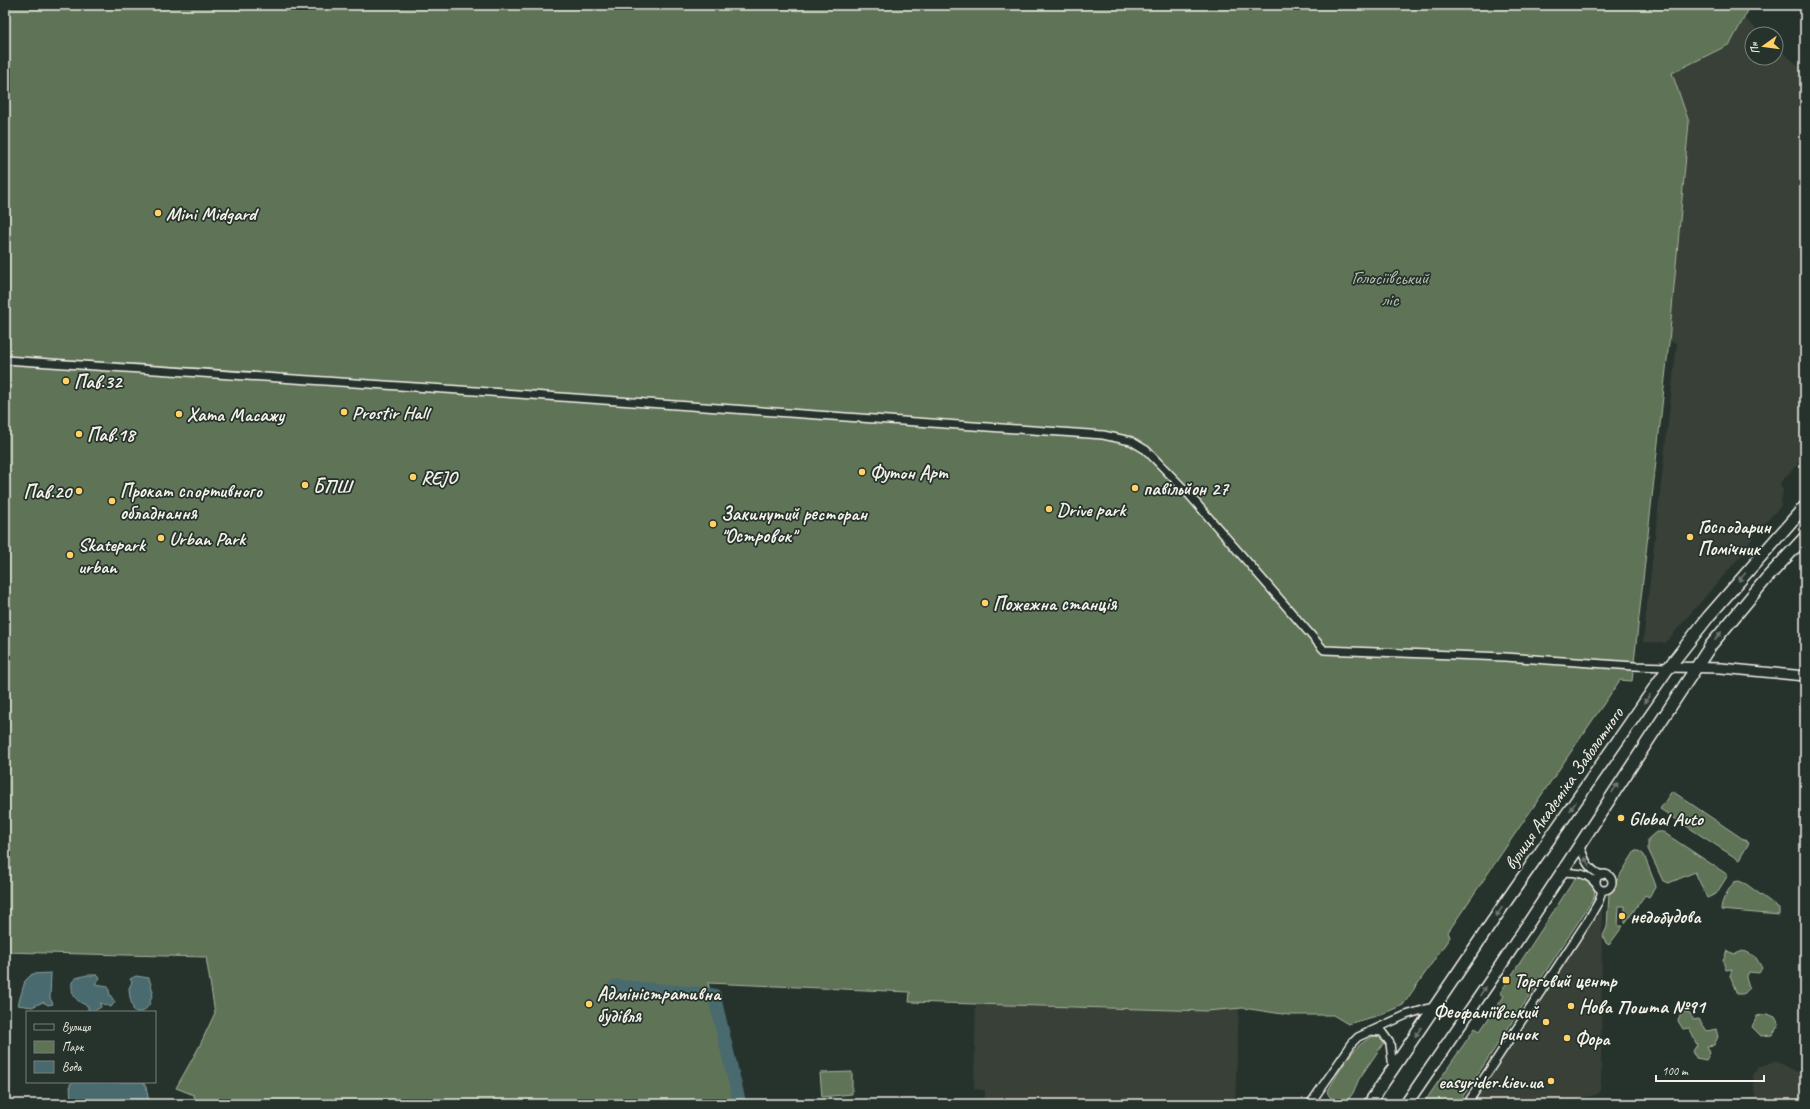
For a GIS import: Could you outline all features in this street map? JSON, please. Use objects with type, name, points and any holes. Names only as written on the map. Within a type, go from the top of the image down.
[{"type":"highway","name":"вулиця Академіка Заболотного","points":[[1368,1104],[1393,1070],[1503,906],[1670,667],[1709,616],[1805,506]]},
{"type":"highway","points":[[1406,1104],[1493,976],[1695,668],[1729,622],[1805,537]]},
{"type":"street","points":[[5,360],[1102,435],[1131,441],[1151,455],[1184,489],[1324,650],[1505,657],[1805,676]]},
{"type":"street","points":[[1579,844],[1592,870],[1609,877],[1612,881],[1609,888],[1602,890]]},
{"type":"street","points":[[1560,872],[1586,875],[1590,877],[1602,890]]},
{"type":"street","points":[[1596,884],[1598,878],[1602,875]]},
{"type":"street","points":[[1467,1104],[1588,920],[1602,890]]},
{"type":"street","points":[[1310,1104],[1352,1042],[1366,1031],[1406,1015],[1436,1006]]},
{"type":"street","points":[[1366,1031],[1382,1032],[1386,1035],[1390,1043],[1393,1070]]},
{"type":"shaded area","points":[[1744,18],[1753,26],[1744,26],[1744,66],[1784,66],[1784,53],[1805,72],[1805,462],[1802,459],[1780,483],[1783,491],[1780,507],[1755,533],[1744,552],[1665,643],[1643,642],[1677,343],[1669,342],[1689,122],[1672,73],[1730,44]]},
{"type":"shaded area","points":[[1602,903],[1601,1087],[1598,1094],[1561,1104],[1468,1104]]},
{"type":"shaded area","points":[[976,996],[1239,1005],[1235,1104],[985,1104],[985,1090],[974,1089]]},
{"type":"shaded area","points":[[1776,1061],[1801,1074],[1805,1090],[1805,1104],[1738,1104],[1755,1097],[1753,1075],[1758,1067]]},
{"type":"green space","name":"Голосіївський ліс","points":[[5,5],[1751,5],[1730,44],[1672,73],[1689,122],[1669,342],[1632,681],[1620,680],[1448,932],[1450,937],[1403,1005],[1380,1015],[1348,1024],[1333,1015],[1289,1015],[1243,1008],[1206,1011],[909,1002],[910,992],[708,983],[737,1104],[196,1104],[194,1095],[176,1088],[199,1047],[215,1013],[206,957],[5,952]]},
{"type":"green space","points":[[1672,791],[1749,843],[1739,860],[1660,809]]},
{"type":"green space","points":[[1656,832],[1663,832],[1728,875],[1716,894],[1707,898],[1695,872],[1669,883],[1663,881],[1648,849],[1648,839]]},
{"type":"green space","points":[[1635,851],[1639,851],[1644,855],[1656,886],[1649,897],[1645,895],[1625,923],[1625,906],[1619,906],[1618,926],[1623,926],[1609,945],[1606,943],[1603,936],[1607,927],[1609,893]]},
{"type":"green space","points":[[1576,877],[1586,877],[1595,886],[1594,898],[1458,1104],[1423,1104],[1475,1028],[1480,1031],[1504,996],[1500,993]]},
{"type":"green space","points":[[1739,881],[1746,884],[1779,908],[1779,915],[1721,910],[1722,903],[1727,892],[1734,882]]},
{"type":"green space","points":[[1727,951],[1735,954],[1743,951],[1755,956],[1762,968],[1759,973],[1749,972],[1746,978],[1749,988],[1744,994],[1737,994],[1730,976],[1732,969],[1726,970],[1723,961]]},
{"type":"green space","points":[[1682,1011],[1690,1013],[1693,1020],[1699,1019],[1707,1031],[1716,1029],[1718,1037],[1714,1045],[1707,1046],[1710,1053],[1706,1060],[1696,1058],[1693,1051],[1697,1045],[1689,1028],[1683,1029],[1678,1021]]},
{"type":"green space","points":[[1767,1014],[1775,1017],[1779,1025],[1772,1035],[1761,1036],[1752,1027],[1757,1016]]},
{"type":"green space","points":[[1377,1035],[1382,1036],[1385,1041],[1359,1079],[1353,1093],[1345,1104],[1334,1101],[1327,1092],[1342,1067],[1360,1044]]},
{"type":"green space","points":[[852,1072],[852,1094],[822,1097],[820,1073]]},
{"type":"water","points":[[51,973],[50,998],[53,1004],[48,1005],[43,1002],[32,1007],[18,1005],[25,981],[32,974]]},
{"type":"water","points":[[87,975],[97,975],[100,978],[95,984],[108,986],[110,995],[115,1002],[111,1007],[100,1003],[101,1007],[94,1011],[88,1011],[88,1006],[77,1000],[72,991],[72,982],[76,978]]},
{"type":"water","points":[[136,976],[149,978],[153,992],[149,1005],[144,1011],[134,1011],[130,997],[129,988],[132,982],[130,979]]},
{"type":"water","points":[[144,1083],[146,1086],[149,1102],[153,1104],[71,1104],[70,1084]]},
{"type":"waterway","points":[[615,986],[714,995],[740,1104]]},
{"type":"place","name":"Mini Midgard","points":[[158,213]]},
{"type":"place","name":"Пав.32","points":[[66,381]]},
{"type":"place","name":"Prostir Hall","points":[[344,412]]},
{"type":"place","name":"Хата Масажу","points":[[179,414]]},
{"type":"place","name":"Пав.18","points":[[79,434]]},
{"type":"place","name":"Футон Арт","points":[[862,472]]},
{"type":"place","name":"REJO","points":[[413,477]]},
{"type":"place","name":"БПШ","points":[[305,485]]},
{"type":"place","name":"павільйон 27","points":[[1135,488]]},
{"type":"place","name":"Пав.20","points":[[79,491]]},
{"type":"place","name":"Прокат спортивного обладнання","points":[[112,501]]},
{"type":"place","name":"Drive park","points":[[1049,509]]},
{"type":"place","name":"Закинутий ресторан \"Островок\"","points":[[713,524]]},
{"type":"place","name":"Господарин Помічник","points":[[1690,537]]},
{"type":"place","name":"Urban Park","points":[[161,538]]},
{"type":"place","name":"Skatepark urban","points":[[70,555]]},
{"type":"place","name":"Пожежна станція","points":[[985,603]]},
{"type":"place","name":"Global Auto","points":[[1621,818]]},
{"type":"place","name":"недобудова","points":[[1622,916]]},
{"type":"place","name":"Торговий центр","points":[[1506,980]]},
{"type":"place","name":"Адміністративна будівля","points":[[589,1004]]},
{"type":"place","name":"Нова Пошта №91","points":[[1571,1006]]},
{"type":"place","name":"Феофаніївський ринок","points":[[1546,1022]]},
{"type":"place","name":"Фора","points":[[1567,1038]]},
{"type":"place","name":"easyrider.kiev.ua","points":[[1551,1081]]}]
